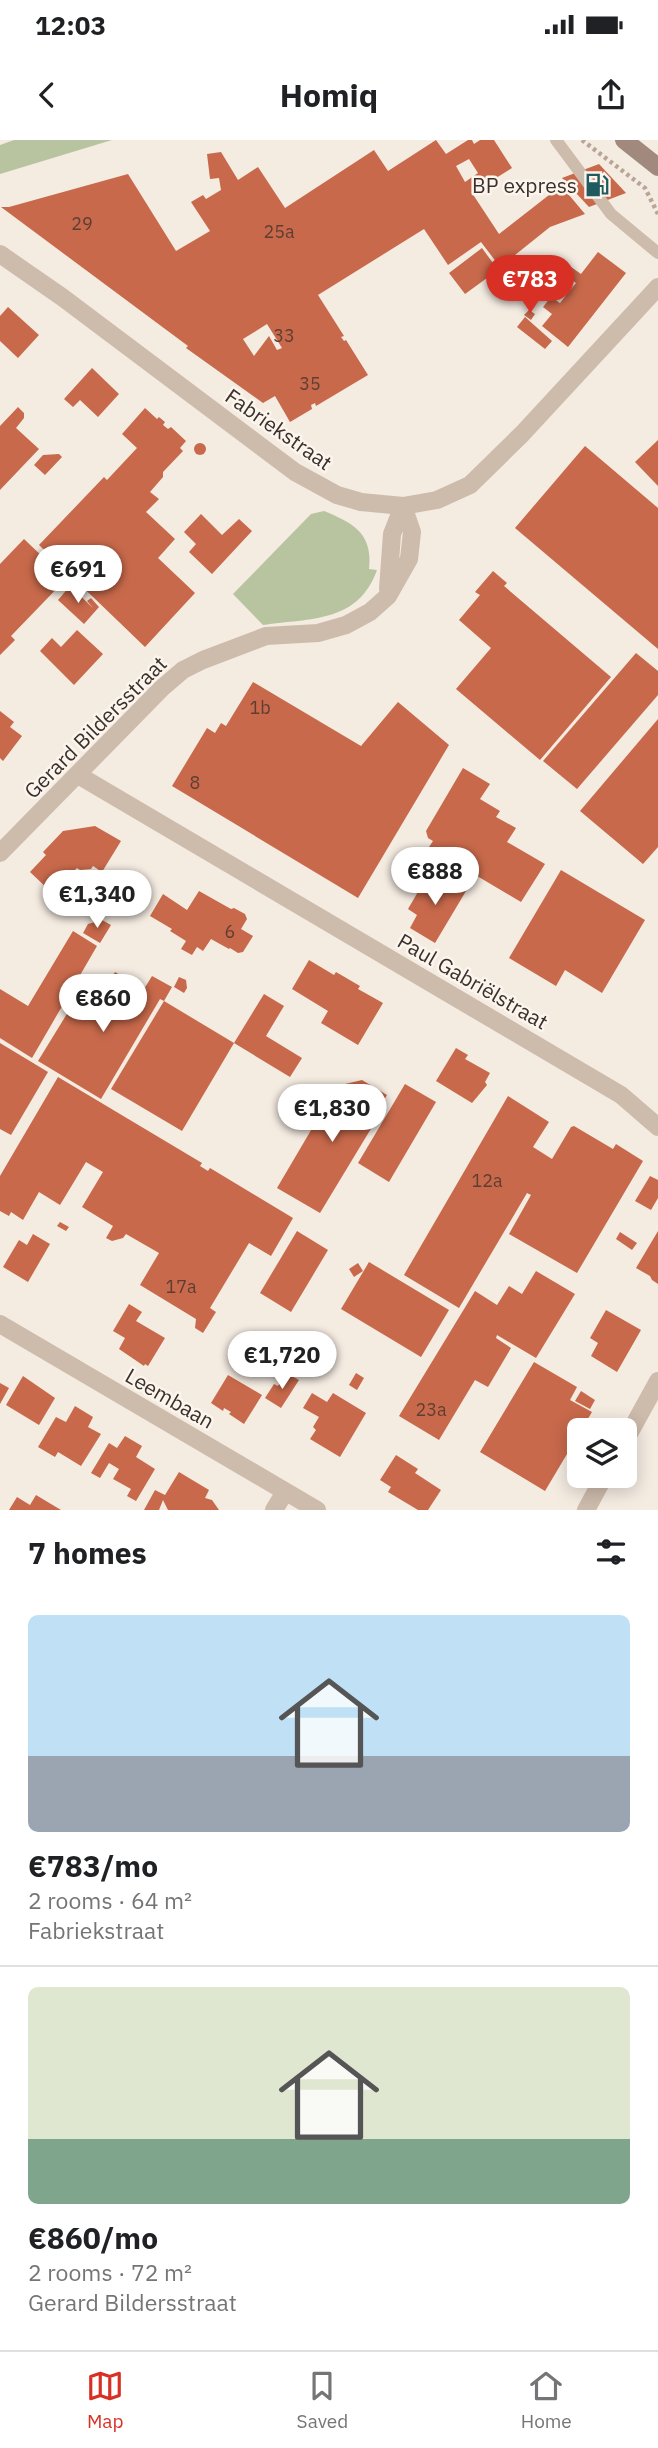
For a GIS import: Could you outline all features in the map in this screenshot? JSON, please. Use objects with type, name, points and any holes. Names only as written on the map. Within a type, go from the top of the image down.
[{"type":"street","points":[[624,140],[658,167]]},
{"type":"street","name":"Fabriekstraat","points":[[0,254],[62,297],[295,472],[337,495],[361,502],[403,506],[437,500],[470,485],[522,434],[658,287]]},
{"type":"street","name":"Gerard Bildersstraat","points":[[0,853],[162,688],[183,670],[202,660],[267,636],[318,633],[346,625],[370,612],[388,596],[409,559],[412,532],[403,506]]},
{"type":"street","name":"Paul Gabriëlstraat","points":[[78,775],[621,1095],[658,1127]]},
{"type":"street","name":"Leembaan","points":[[0,1324],[317,1510]]},
{"type":"street","points":[[637,1419],[658,1381]]},
{"type":"street","points":[[586,1510],[599,1488]]},
{"type":"street","points":[[274,1510],[285,1492]]},
{"type":"lane","points":[[556,140],[611,214],[658,253]]},
{"type":"path","points":[[582,140],[645,188],[658,211]]},
{"type":"green space","points":[[14,140],[112,140],[0,174],[0,145]]},
{"type":"green space","points":[[324,511],[352,525],[364,538],[368,546],[369,569],[377,570],[369,587],[358,600],[331,615],[263,625],[233,594],[311,514]]},
{"type":"building","points":[[436,140],[446,154],[468,140],[472,140],[474,144],[480,140],[494,140],[512,168],[472,193],[499,234],[558,188],[561,191],[564,189],[585,214],[550,227],[500,267],[481,242],[448,265],[424,229],[318,295],[344,336],[341,337],[346,340],[368,375],[316,406],[315,403],[311,405],[312,409],[290,422],[275,396],[263,403],[1,207],[128,174],[176,251],[210,231],[191,202],[203,195],[206,199],[221,190],[219,178],[210,179],[207,154],[221,152],[238,180],[258,167],[285,208],[374,150],[388,171]],"holes":[[[469,159],[478,173],[465,182],[456,166]],[[267,324],[282,348],[277,350],[269,336],[254,356],[243,339]]]},
{"type":"building","points":[[599,164],[626,193],[589,207],[562,178]]},
{"type":"building","points":[[482,248],[498,270],[465,294],[449,273]]},
{"type":"building","points":[[598,252],[626,273],[568,347],[542,326],[552,314],[543,307],[551,297],[560,303],[576,283],[561,272],[567,264],[581,274]]},
{"type":"building","points":[[8,307],[39,335],[18,358],[0,341],[0,316]]},
{"type":"building","points":[[529,310],[535,314],[531,320],[524,315]]},
{"type":"building","points":[[525,317],[552,341],[545,349],[517,327]]},
{"type":"building","points":[[92,368],[119,394],[98,417],[80,400],[73,407],[64,399]]},
{"type":"building","points":[[18,407],[24,413],[24,418],[16,428],[39,449],[0,490],[0,426]]},
{"type":"building","points":[[145,408],[186,441],[180,448],[183,451],[163,472],[163,477],[150,492],[159,499],[146,512],[175,539],[158,558],[195,593],[145,647],[39,545],[104,477],[107,480],[137,448],[122,434]]},
{"type":"building","points":[[658,440],[658,486],[635,462]]},
{"type":"building","points":[[200,443],[206,449],[200,455],[194,449]]},
{"type":"building","points":[[585,446],[658,508],[658,649],[515,528]]},
{"type":"building","points":[[59,454],[62,457],[45,475],[34,465],[43,455]]},
{"type":"building","points":[[201,514],[222,535],[239,519],[252,531],[212,574],[189,552],[196,544],[184,532]]},
{"type":"building","points":[[24,539],[66,579],[11,636],[15,640],[0,655],[0,564]]},
{"type":"building","points":[[493,571],[507,583],[504,586],[611,677],[540,760],[456,689],[491,648],[459,620],[480,595],[475,592]]},
{"type":"building","points":[[70,586],[93,608],[87,601],[91,598],[99,607],[84,624],[58,600]]},
{"type":"building","points":[[77,630],[103,654],[74,685],[40,651],[52,638],[61,647]]},
{"type":"building","points":[[636,653],[658,671],[658,695],[577,789],[543,761]]},
{"type":"building","points":[[253,682],[361,746],[398,702],[449,745],[358,898],[172,786],[207,728],[215,733],[221,723],[226,726]]},
{"type":"building","points":[[0,711],[14,722],[10,727],[22,736],[3,761],[0,758]]},
{"type":"building","points":[[658,719],[658,847],[643,864],[580,811]]},
{"type":"building","points":[[463,768],[490,784],[480,799],[500,811],[496,817],[516,828],[507,842],[545,864],[521,902],[472,873],[467,881],[451,871],[456,863],[429,847],[433,841],[428,838],[426,831]]},
{"type":"building","points":[[95,826],[121,841],[102,872],[93,866],[91,869],[77,868],[69,876],[66,873],[50,891],[30,872],[46,855],[43,852],[63,831]]},
{"type":"building","points":[[561,870],[645,920],[602,993],[565,970],[556,986],[509,958]]},
{"type":"building","points":[[441,876],[466,891],[435,943],[410,928],[417,915],[408,909],[422,885],[427,888],[434,877],[439,880]]},
{"type":"building","points":[[199,891],[245,914],[247,919],[241,929],[253,936],[243,952],[238,953],[211,939],[203,951],[197,947],[192,955],[181,949],[186,941],[150,916],[163,894],[187,910]]},
{"type":"building","points":[[102,920],[111,925],[100,943],[83,933],[88,924]]},
{"type":"building","points":[[73,931],[97,946],[32,1058],[0,1038],[0,989],[28,1006]]},
{"type":"building","points":[[309,960],[334,975],[336,972],[383,1003],[358,1045],[321,1023],[328,1011],[292,989]]},
{"type":"building","points":[[115,972],[144,989],[152,976],[172,987],[164,1001],[160,999],[101,1099],[38,1061],[73,1004],[90,1014]]},
{"type":"building","points":[[179,977],[186,980],[187,988],[184,993],[174,987]]},
{"type":"building","points":[[264,994],[284,1006],[266,1036],[302,1058],[290,1077],[234,1043]]},
{"type":"building","points":[[164,1001],[234,1043],[182,1131],[111,1089]]},
{"type":"building","points":[[0,1043],[48,1072],[11,1135],[0,1129]]},
{"type":"building","points":[[456,1048],[468,1055],[465,1059],[490,1073],[485,1082],[487,1085],[472,1103],[436,1081]]},
{"type":"building","points":[[58,1077],[202,1163],[200,1166],[208,1171],[210,1168],[293,1218],[271,1256],[249,1243],[210,1308],[216,1312],[203,1333],[195,1328],[196,1319],[140,1285],[159,1253],[126,1234],[123,1238],[112,1241],[106,1238],[113,1226],[82,1207],[103,1172],[86,1162],[60,1205],[39,1192],[23,1220],[11,1212],[9,1216],[0,1211],[0,1176]]},
{"type":"building","points":[[362,1080],[387,1095],[369,1125],[372,1127],[320,1213],[277,1188],[337,1086]]},
{"type":"building","points":[[405,1084],[436,1102],[389,1182],[358,1163]]},
{"type":"building","points":[[508,1096],[549,1122],[533,1147],[552,1159],[574,1126],[613,1149],[616,1144],[643,1161],[577,1273],[509,1234],[531,1195],[527,1193],[459,1308],[404,1275]]},
{"type":"building","points":[[650,1176],[658,1180],[658,1198],[651,1210],[635,1201]]},
{"type":"building","points":[[60,1222],[69,1227],[66,1231],[57,1226]]},
{"type":"building","points":[[297,1231],[328,1250],[291,1312],[260,1293]]},
{"type":"building","points":[[658,1231],[658,1284],[636,1268]]},
{"type":"building","points":[[620,1232],[637,1243],[632,1250],[616,1239]]},
{"type":"building","points":[[33,1234],[50,1244],[28,1282],[3,1267],[19,1240],[27,1245]]},
{"type":"building","points":[[369,1262],[449,1310],[421,1357],[341,1309]]},
{"type":"building","points":[[358,1263],[363,1271],[354,1277],[349,1269]]},
{"type":"building","points":[[536,1271],[575,1294],[536,1358],[497,1335],[496,1338],[511,1348],[488,1387],[475,1380],[439,1440],[399,1416],[475,1291],[497,1305],[509,1286],[522,1294]]},
{"type":"building","points":[[129,1304],[142,1312],[136,1321],[165,1338],[148,1366],[119,1349],[125,1338],[113,1331]]},
{"type":"building","points":[[606,1310],[641,1330],[617,1372],[591,1356],[598,1343],[590,1338]]},
{"type":"building","points":[[534,1362],[577,1387],[570,1400],[592,1412],[588,1418],[567,1418],[567,1454],[545,1491],[480,1452]]},
{"type":"building","points":[[286,1373],[299,1380],[281,1408],[265,1398],[274,1384],[278,1386]]},
{"type":"building","points":[[356,1373],[364,1378],[357,1390],[349,1385]]},
{"type":"building","points":[[228,1375],[262,1395],[244,1424],[229,1414],[231,1412],[224,1408],[223,1411],[211,1403]]},
{"type":"building","points":[[23,1376],[55,1398],[39,1425],[6,1405]]},
{"type":"building","points":[[0,1383],[9,1388],[0,1404]]},
{"type":"building","points":[[581,1391],[595,1400],[590,1409],[575,1401]]},
{"type":"building","points":[[312,1393],[327,1402],[333,1393],[366,1413],[340,1457],[310,1439],[316,1430],[313,1427],[319,1417],[303,1408]]},
{"type":"building","points":[[75,1406],[93,1417],[88,1427],[101,1434],[81,1466],[58,1452],[55,1457],[38,1447],[56,1417],[66,1422]]},
{"type":"building","points":[[125,1436],[142,1446],[136,1457],[155,1469],[136,1501],[127,1496],[131,1489],[113,1479],[119,1469],[109,1463],[100,1478],[91,1473],[109,1443],[117,1448]]},
{"type":"building","points":[[396,1455],[418,1469],[415,1473],[441,1490],[428,1510],[418,1510],[388,1492],[391,1487],[380,1480]]},
{"type":"building","points":[[179,1472],[209,1490],[205,1498],[212,1500],[219,1510],[168,1510],[163,1500],[159,1510],[144,1510],[155,1490],[165,1495]]},
{"type":"building","points":[[36,1495],[61,1510],[9,1510],[17,1497],[30,1505]]},
{"type":"place","name":"BP express","points":[[597,185]]}]
